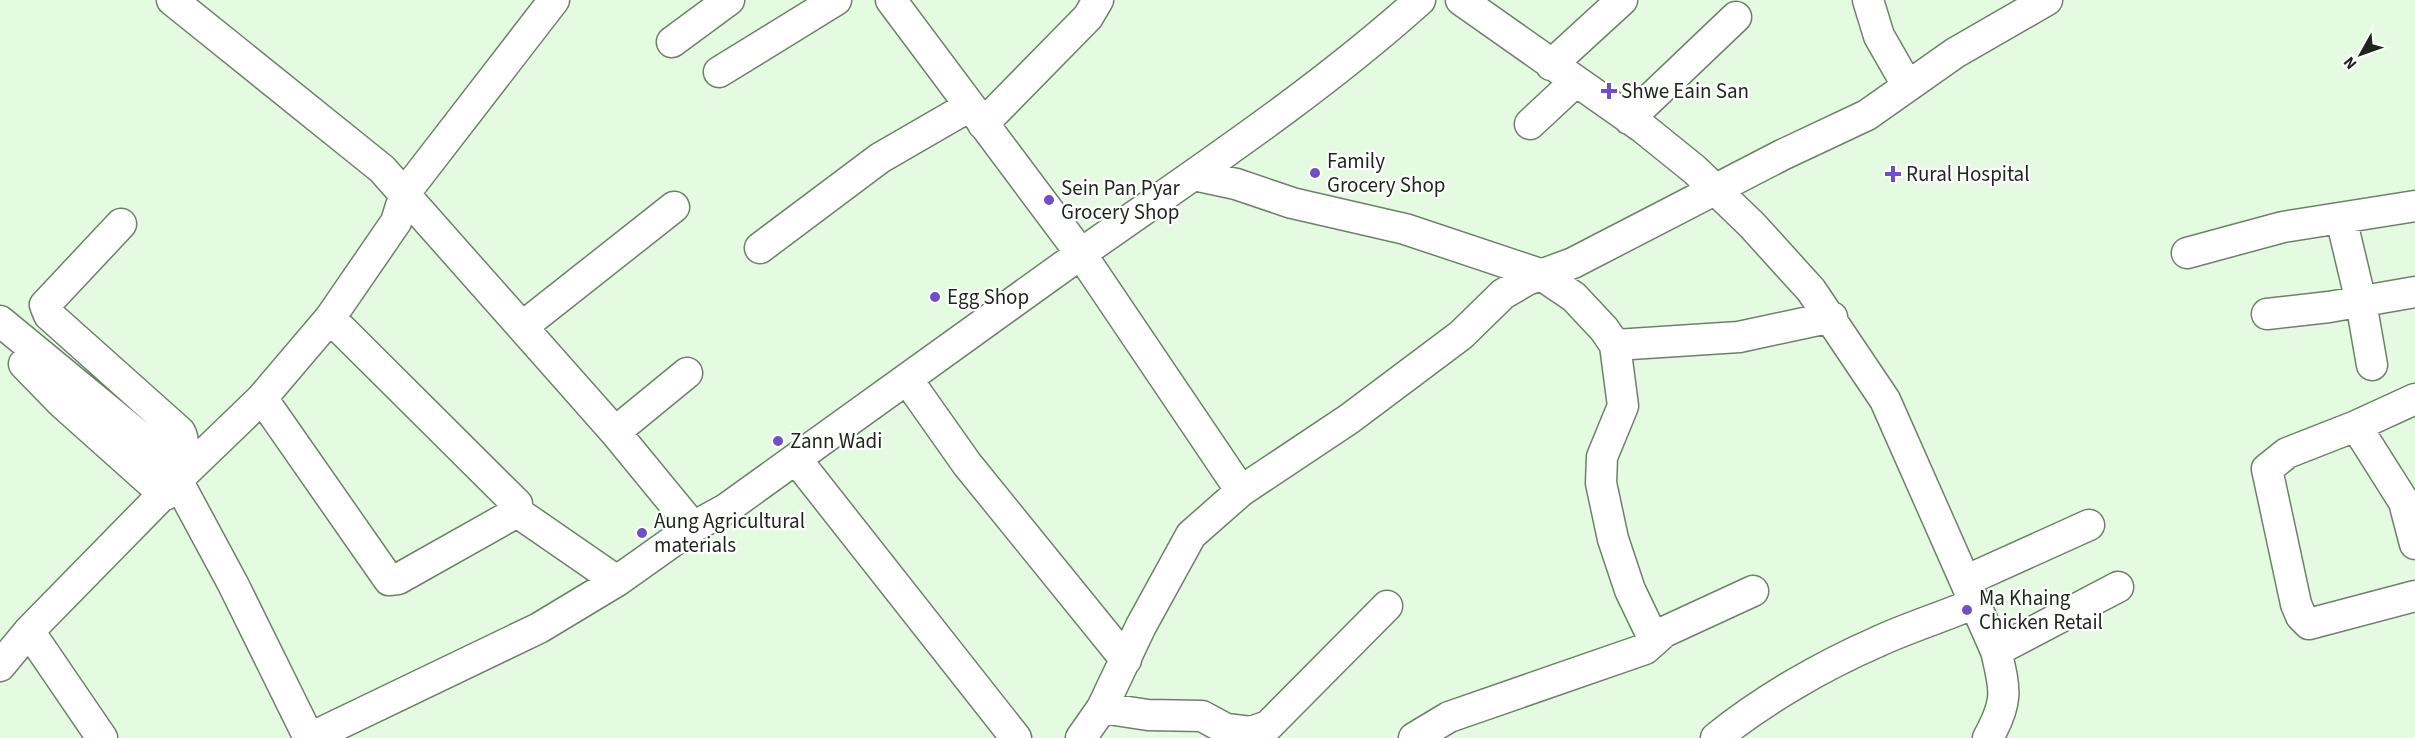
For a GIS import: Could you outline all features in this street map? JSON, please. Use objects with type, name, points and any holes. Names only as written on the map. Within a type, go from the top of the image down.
[{"type":"street","points":[[172,0],[374,162],[405,193],[615,432],[693,527]]},
{"type":"street","points":[[0,666],[29,631],[171,479],[262,398],[330,318],[396,222],[405,193],[554,0]]},
{"type":"street","points":[[672,42],[729,0]]},
{"type":"street","points":[[719,72],[836,0]]},
{"type":"street","points":[[891,0],[1081,254],[1241,491]]},
{"type":"street","points":[[760,248],[880,158],[976,115],[1088,17],[1098,0]]},
{"type":"street","points":[[0,321],[171,479],[233,585],[310,738],[539,628],[617,581],[693,527],[726,509],[1194,175],[1370,45],[1420,0]]},
{"type":"street","points":[[1461,0],[1629,118],[1695,170],[1804,282],[1832,317],[1885,400],[1996,651],[2004,682],[2002,713],[1988,738]]},
{"type":"street","points":[[1551,65],[1622,0]]},
{"type":"street","points":[[1868,0],[1879,36],[1907,85]]},
{"type":"street","points":[[1081,738],[1102,708],[1191,535],[1241,491],[1349,419],[1461,335],[1503,294],[1540,274],[1573,263],[1714,189],[1867,115],[1955,53],[2047,0]]},
{"type":"street","points":[[1629,118],[1736,17]]},
{"type":"street","points":[[1530,124],[1575,82]]},
{"type":"street","points":[[1194,175],[1236,184],[1292,203],[1405,229],[1540,274],[1574,297],[1604,329],[1615,345],[1623,406],[1602,457],[1601,483],[1613,539],[1630,590],[1654,640]]},
{"type":"street","points":[[2187,253],[2283,226],[2415,206]]},
{"type":"street","points":[[522,327],[674,207]]},
{"type":"street","points":[[2341,218],[2361,302],[2372,365]]},
{"type":"street","points":[[121,224],[45,305],[49,315],[180,432],[184,439],[183,448],[171,479]]},
{"type":"street","points":[[2267,314],[2361,302],[2415,292]]},
{"type":"street","points":[[1615,345],[1739,337],[1832,317]]},
{"type":"street","points":[[330,318],[518,504],[517,512]]},
{"type":"street","points":[[0,340],[62,403],[171,479]]},
{"type":"street","points":[[615,432],[687,373]]},
{"type":"street","points":[[907,379],[967,464],[1126,660]]},
{"type":"street","points":[[262,398],[389,580],[398,579],[517,512]]},
{"type":"street","points":[[2415,399],[2356,426],[2287,453],[2275,460],[2267,469],[2296,604],[2301,616],[2308,624],[2415,596]]},
{"type":"street","points":[[2356,426],[2410,500],[2415,544]]},
{"type":"street","points":[[796,459],[1016,738]]},
{"type":"street","points":[[517,512],[617,581]]},
{"type":"street","points":[[1716,738],[1792,686],[1877,641],[1929,623],[1970,592],[2089,525]]},
{"type":"street","points":[[1996,651],[2118,587]]},
{"type":"street","points":[[1414,738],[1449,717],[1616,661],[1645,649],[1664,632],[1753,591]]},
{"type":"street","points":[[1102,708],[1148,715],[1202,716],[1226,729],[1251,732],[1268,726],[1387,606]]},
{"type":"street","points":[[29,631],[102,738]]},
{"type":"place","name":"Shwe Eain San","points":[[1609,91]]},
{"type":"place","name":"Family Grocery Shop","points":[[1315,173]]},
{"type":"place","name":"Rural Hospital","points":[[1893,174]]},
{"type":"place","name":"Sein Pan Pyar Grocery Shop","points":[[1049,200]]},
{"type":"place","name":"Egg Shop","points":[[935,297]]},
{"type":"place","name":"Zann Wadi","points":[[778,441]]},
{"type":"place","name":"Aung Agricultural materials","points":[[642,533]]},
{"type":"place","name":"Ma Khaing Chicken Retail","points":[[1967,610]]}]
